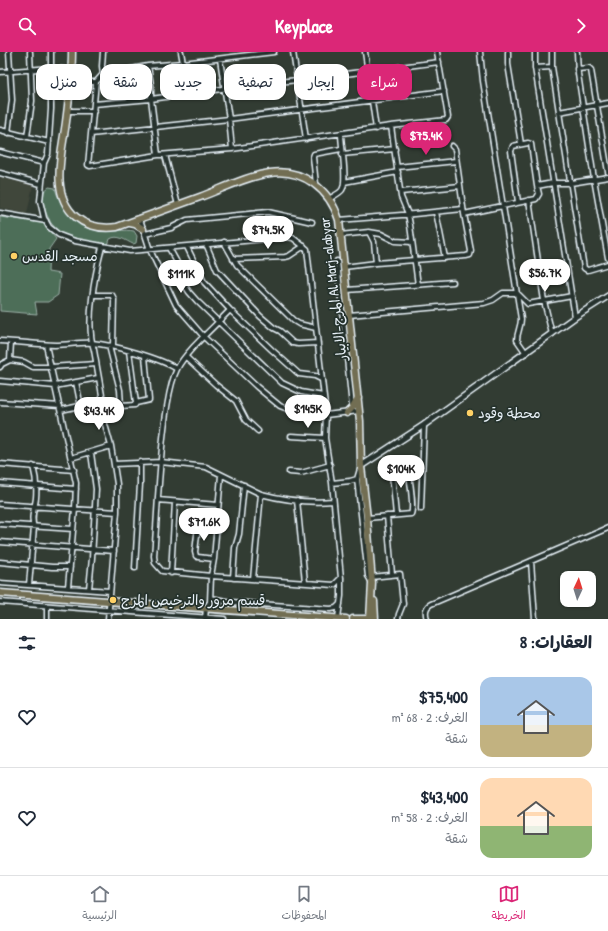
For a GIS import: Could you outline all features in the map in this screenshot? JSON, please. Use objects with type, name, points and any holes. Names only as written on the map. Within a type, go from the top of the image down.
[{"type":"main road","name":"المرج-الابيار Al Marj-alabyar","points":[[72,52],[72,64]]},
{"type":"main road","name":"المرج-الابيار Al Marj-alabyar","points":[[69,100],[59,179],[61,195],[65,204],[72,213],[80,220],[96,227],[110,228],[128,223],[239,182],[271,172],[300,175],[316,184],[334,205],[339,220],[347,290],[349,315],[347,335],[358,398],[361,466],[374,595],[370,619]]},
{"type":"main road","points":[[128,223],[134,224],[144,231],[146,222],[150,216]]},
{"type":"main road","points":[[358,398],[350,411],[360,421]]},
{"type":"main road","name":"المرج-الابيار Al Marj-alabyar","points":[[370,619],[372,580]]},
{"type":"main road","points":[[0,592],[110,602],[346,619]]},
{"type":"main road","points":[[353,619],[370,619]]},
{"type":"street","points":[[8,133],[12,106],[9,52]]},
{"type":"street","points":[[27,137],[32,101],[30,52]]},
{"type":"street","points":[[51,52],[51,64]]},
{"type":"street","points":[[102,64],[103,52]]},
{"type":"street","points":[[181,52],[183,64],[246,54],[274,52]]},
{"type":"street","points":[[293,52],[295,64]]},
{"type":"street","points":[[365,52],[367,64]]},
{"type":"street","points":[[100,77],[96,82],[89,166],[166,155],[306,139],[391,126],[448,120],[437,52]]},
{"type":"street","points":[[480,52],[483,81],[504,206],[521,323],[518,330],[517,340],[526,353]]},
{"type":"street","points":[[508,52],[508,64],[521,144]]},
{"type":"street","points":[[535,52],[535,68],[575,317]]},
{"type":"street","points":[[552,52],[552,67],[584,268],[588,270],[608,264]]},
{"type":"street","points":[[577,52],[577,69],[608,258]]},
{"type":"street","points":[[220,59],[224,83]]},
{"type":"street","points":[[412,66],[439,62]]},
{"type":"street","points":[[535,68],[552,67]]},
{"type":"street","points":[[577,69],[590,69],[608,172]]},
{"type":"street","points":[[0,72],[36,70]]},
{"type":"street","points":[[152,99],[224,89]]},
{"type":"street","points":[[91,134],[229,119],[444,91]]},
{"type":"street","points":[[52,100],[48,154],[44,164],[41,184],[41,208],[46,221],[59,235],[75,241],[130,251],[290,237],[304,246],[308,252],[326,415],[325,438],[330,465],[341,578],[338,618]]},
{"type":"street","points":[[94,104],[140,100]]},
{"type":"street","points":[[151,100],[158,156]]},
{"type":"street","points":[[226,100],[232,148]]},
{"type":"street","points":[[301,100],[306,139]]},
{"type":"street","points":[[372,101],[376,129]]},
{"type":"street","points":[[559,112],[608,103]]},
{"type":"street","points":[[67,111],[94,111]]},
{"type":"street","points":[[391,126],[402,201],[408,214],[418,285]]},
{"type":"street","points":[[0,130],[49,142]]},
{"type":"street","points":[[329,199],[342,189],[344,182],[341,134]]},
{"type":"street","points":[[464,214],[504,206],[538,197],[539,194],[530,143],[513,146],[511,148],[518,202]]},
{"type":"street","points":[[344,267],[466,256],[471,254],[455,149],[452,146]]},
{"type":"street","points":[[316,184],[314,154],[395,149]]},
{"type":"street","points":[[0,152],[44,164]]},
{"type":"street","points":[[166,155],[178,205]]},
{"type":"street","points":[[344,182],[398,169],[456,160]]},
{"type":"street","points":[[0,173],[41,184]]},
{"type":"street","points":[[537,186],[553,183],[571,183],[608,177]]},
{"type":"street","points":[[401,192],[460,186]]},
{"type":"street","points":[[530,200],[544,301],[552,334]]},
{"type":"street","points":[[339,220],[463,209]]},
{"type":"street","points":[[144,231],[171,228],[187,220],[257,212],[273,212],[312,222]]},
{"type":"street","points":[[436,212],[445,258]]},
{"type":"street","points":[[0,213],[46,221]]},
{"type":"street","points":[[140,219],[150,250],[176,305],[204,337],[257,387],[280,406],[304,414],[317,416],[359,411]]},
{"type":"street","points":[[340,235],[369,232],[381,234],[395,241],[412,242]]},
{"type":"street","points":[[369,232],[374,242],[376,263]]},
{"type":"street","points":[[224,242],[237,265],[294,321],[299,324],[316,328]]},
{"type":"street","points":[[206,244],[217,270],[274,328],[280,331],[293,343],[318,343]]},
{"type":"street","points":[[233,259],[285,257],[304,246]]},
{"type":"street","points":[[102,247],[93,295],[91,321],[92,343],[103,401],[101,410],[111,446],[117,484],[117,512],[108,619]]},
{"type":"street","points":[[187,247],[204,282],[230,310],[299,374],[315,376],[321,379]]},
{"type":"street","points":[[169,248],[179,266],[188,290],[282,384],[301,392],[323,396]]},
{"type":"street","points":[[337,261],[347,335],[350,411]]},
{"type":"street","points":[[347,290],[453,282]]},
{"type":"street","points":[[349,315],[478,304],[493,300],[503,292],[517,293],[528,304],[572,296]]},
{"type":"street","points":[[93,295],[109,294],[112,295],[114,299],[112,345],[109,346]]},
{"type":"street","points":[[398,619],[404,604],[400,574],[392,574],[372,580],[368,576],[357,479],[361,466],[424,426],[575,317],[608,296]]},
{"type":"street","points":[[230,310],[186,357],[177,369],[171,386],[165,420],[161,462],[154,556],[155,563],[162,571],[171,573],[334,585],[341,591]]},
{"type":"street","points":[[0,341],[62,345],[92,343],[145,356],[168,364],[177,369]]},
{"type":"street","points":[[10,360],[11,342]]},
{"type":"street","points":[[46,344],[74,470],[76,489],[68,588]]},
{"type":"street","points":[[109,346],[120,391],[121,406]]},
{"type":"street","points":[[129,352],[136,403]]},
{"type":"street","points":[[101,410],[134,405],[136,403],[150,400],[145,356]]},
{"type":"street","points":[[186,357],[216,385],[236,401],[246,420],[258,431]]},
{"type":"street","points":[[0,365],[10,360],[24,362],[33,367],[96,364]]},
{"type":"street","points":[[0,381],[55,386],[98,378]]},
{"type":"street","points":[[76,382],[81,407]]},
{"type":"street","points":[[0,402],[60,408],[81,407],[103,401]]},
{"type":"street","points":[[421,509],[424,426]]},
{"type":"street","points":[[291,436],[325,438]]},
{"type":"street","points":[[71,458],[111,446]]},
{"type":"street","points":[[89,589],[96,489],[91,453]]},
{"type":"street","points":[[135,568],[140,462]]},
{"type":"street","points":[[114,464],[161,462],[206,467],[262,494],[297,500],[319,502],[333,501]]},
{"type":"street","points":[[367,518],[410,515],[413,511],[408,462],[391,464],[396,515]]},
{"type":"street","points":[[0,464],[74,470]]},
{"type":"street","points":[[289,472],[301,473],[330,465]]},
{"type":"street","points":[[29,585],[34,527],[32,519],[37,486],[33,466]]},
{"type":"street","points":[[205,618],[206,608],[211,598],[211,576],[214,559],[221,474]]},
{"type":"street","points":[[332,483],[357,479]]},
{"type":"street","points":[[0,483],[76,489]]},
{"type":"street","points":[[233,578],[234,548],[239,534],[244,485]]},
{"type":"street","points":[[253,579],[262,494]]},
{"type":"street","points":[[158,500],[218,505]]},
{"type":"street","points":[[297,500],[305,582]]},
{"type":"street","points":[[171,573],[175,502]]},
{"type":"street","points":[[0,504],[117,512]]},
{"type":"street","points":[[387,516],[392,574]]},
{"type":"street","points":[[0,524],[73,529]]},
{"type":"street","points":[[214,559],[198,557],[196,556],[195,552],[198,526],[216,526]]},
{"type":"street","points":[[426,619],[427,606],[430,604],[608,528]]},
{"type":"street","points":[[0,542],[114,550]]},
{"type":"street","points":[[531,561],[535,619]]},
{"type":"street","points":[[0,562],[52,567],[70,567]]},
{"type":"street","points":[[334,585],[341,578]]},
{"type":"street","points":[[0,583],[110,591]]},
{"type":"street","points":[[211,598],[231,602],[331,609],[336,608],[340,603]]},
{"type":"street","points":[[0,602],[224,619]]},
{"type":"street","points":[[46,619],[48,606]]},
{"type":"street","points":[[144,613],[144,619]]},
{"type":"shaded area","points":[[0,178],[33,185],[27,214],[0,208]]},
{"type":"green space","points":[[49,187],[55,188],[66,211],[79,223],[94,230],[134,231],[137,236],[136,243],[133,244],[122,238],[116,237],[110,239],[108,245],[106,246],[69,238],[61,234],[51,223],[46,213],[43,201],[44,191]]},
{"type":"green space","points":[[0,217],[44,223],[56,239],[49,249],[48,272],[60,274],[58,295],[48,302],[35,302],[37,314],[0,311]]},
{"type":"place","name":"مسجد القدس","points":[[14,256]]},
{"type":"place","name":"محطة وقود","points":[[470,413]]},
{"type":"place","name":"قسم مرور والترخيص المرج","points":[[113,600]]}]
